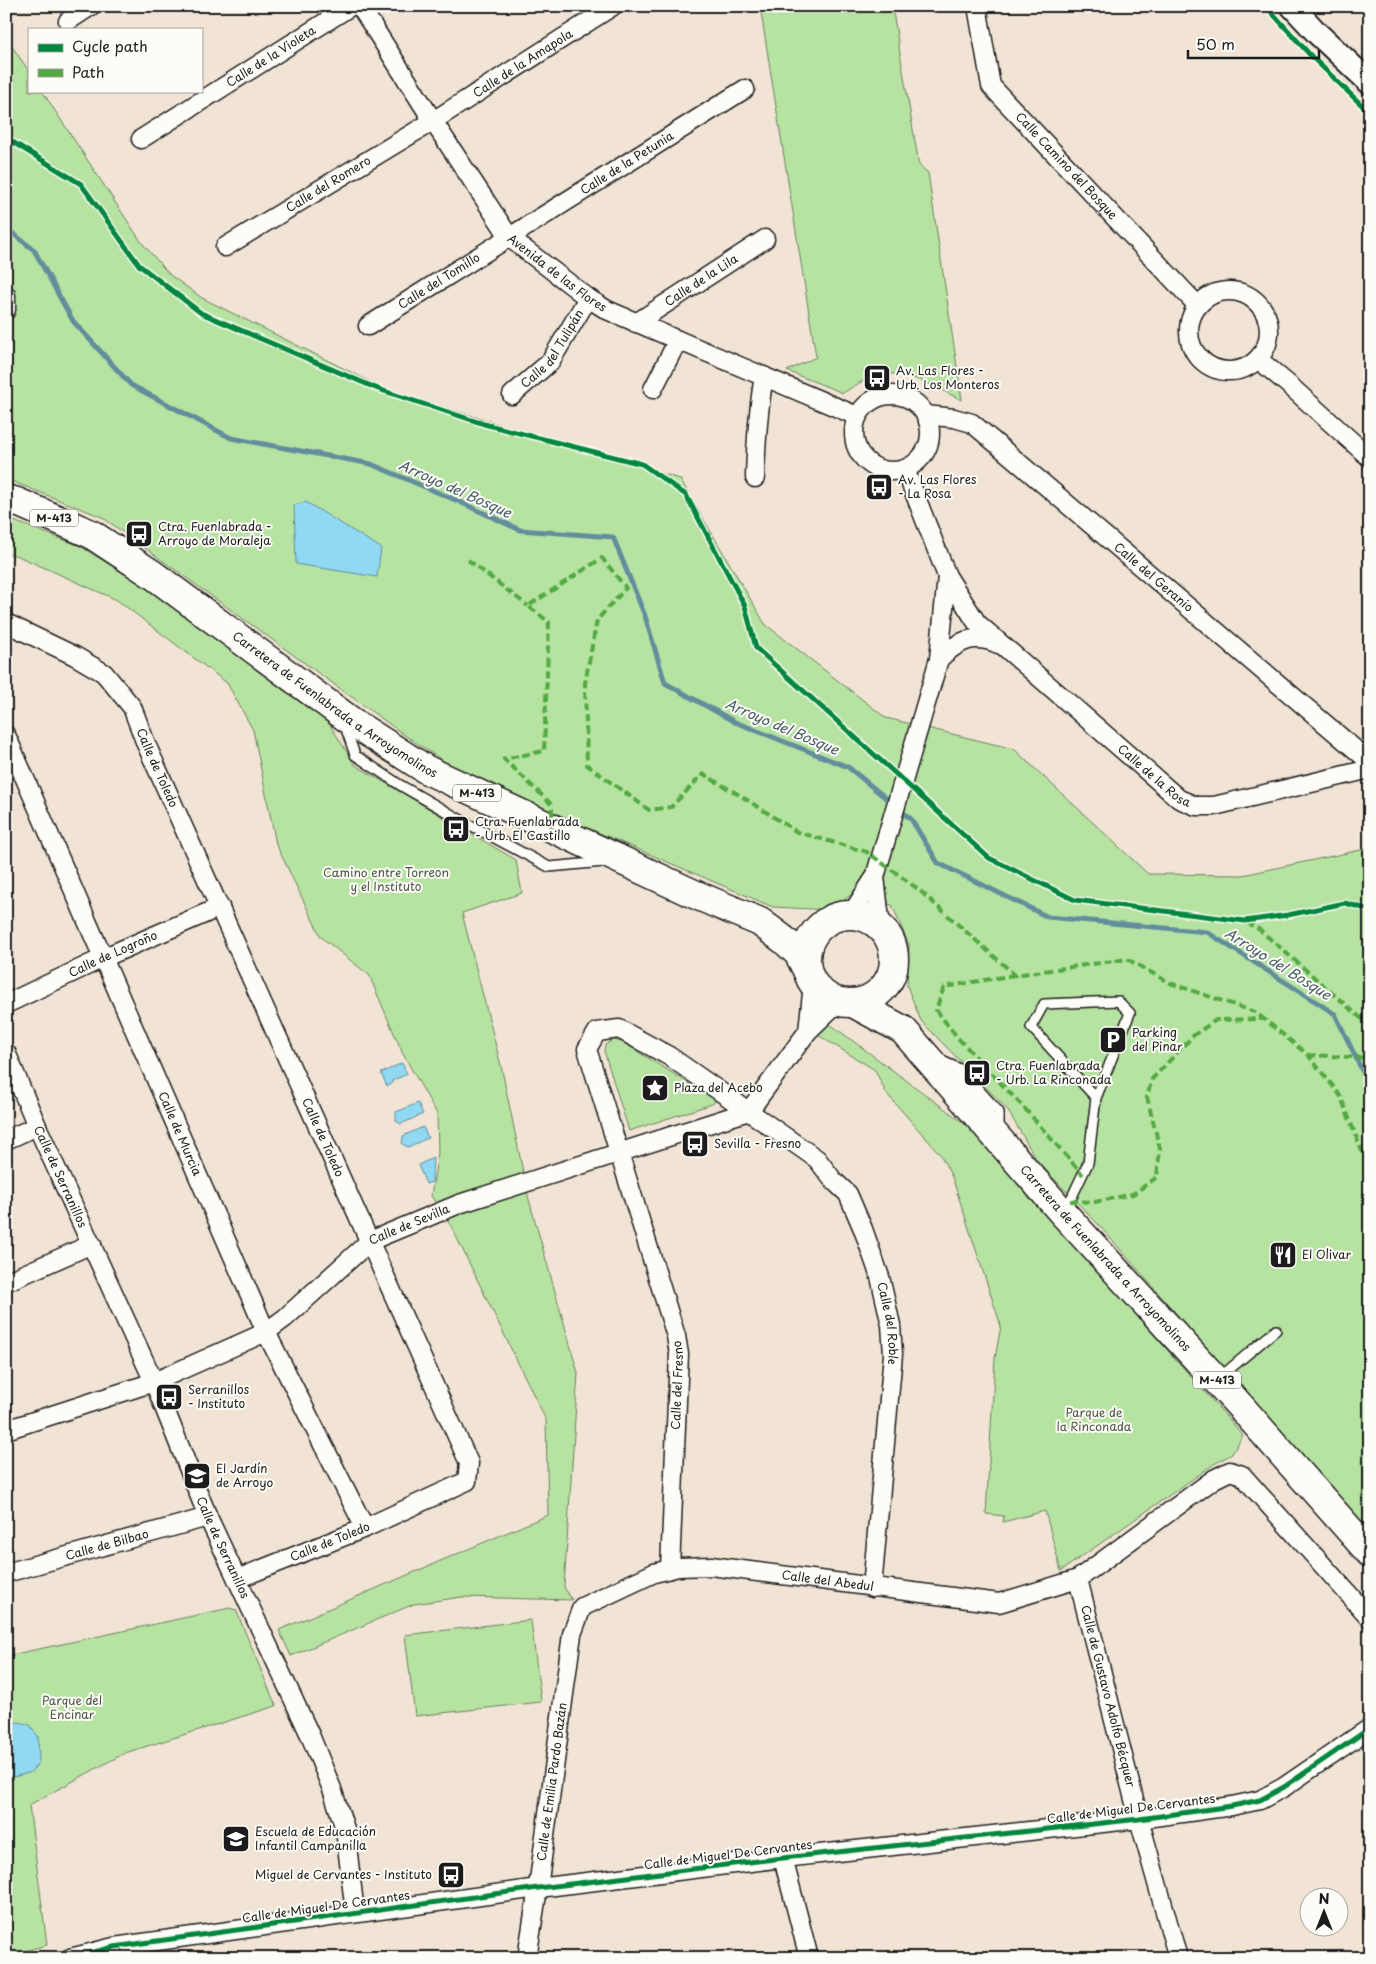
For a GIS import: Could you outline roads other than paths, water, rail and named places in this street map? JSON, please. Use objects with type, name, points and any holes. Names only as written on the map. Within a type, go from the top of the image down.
[{"type":"main road","name":"Carretera de Fuenlabrada a Arroyomolinos","points":[[10,498],[91,534],[145,570],[341,714],[426,770],[760,922],[798,953],[810,977]]},
{"type":"main road","name":"M-413","points":[[824,924],[850,916]]},
{"type":"main road","points":[[850,916],[867,919],[881,928]]},
{"type":"main road","name":"Carretera de Fuenlabrada a Arroyomolinos","points":[[760,922],[809,926],[824,924]]},
{"type":"main road","points":[[810,977],[806,957],[808,944],[824,924]]},
{"type":"main road","name":"M-413","points":[[881,928],[888,936],[894,956]]},
{"type":"main road","name":"Carretera de Fuenlabrada a Arroyomolinos","points":[[894,956],[897,1006],[903,1030]]},
{"type":"main road","points":[[846,1003],[867,1000],[879,993],[888,982],[893,970],[894,956]]},
{"type":"main road","name":"M-413","points":[[810,977],[820,992],[846,1003]]},
{"type":"main road","name":"Carretera de Fuenlabrada a Arroyomolinos","points":[[846,1003],[903,1030],[1061,1210],[1217,1380],[1370,1553]]},
{"type":"street","points":[[68,21],[91,6]]},
{"type":"street","name":"Calle de la Violeta","points":[[142,139],[351,6]]},
{"type":"street","name":"Avenida de las Flores","points":[[360,6],[432,121],[510,238],[588,298],[607,310],[857,416]]},
{"type":"street","name":"Calle de la Amapola","points":[[432,121],[613,6]]},
{"type":"street","name":"Calle Camino del Bosque","points":[[977,6],[990,86],[1198,306]]},
{"type":"street","points":[[1292,6],[1317,34],[1370,84]]},
{"type":"street","name":"Calle de la Petunia","points":[[510,238],[745,89]]},
{"type":"street","name":"Calle del Romero","points":[[225,247],[432,121]]},
{"type":"street","name":"Calle del Tomillo","points":[[368,326],[510,238]]},
{"type":"street","name":"Calle de la Lila","points":[[636,323],[765,239]]},
{"type":"street","points":[[1228,291],[1246,294],[1258,302],[1266,314],[1269,325],[1269,339],[1264,352],[1249,366],[1230,371],[1216,369],[1204,362],[1192,346],[1189,332],[1191,318],[1198,306],[1216,293],[1228,291]]},
{"type":"street","points":[[6,295],[6,310]]},
{"type":"street","name":"Calle del Tulipán","points":[[512,395],[550,362],[588,298]]},
{"type":"street","points":[[653,389],[678,340]]},
{"type":"street","points":[[1258,359],[1370,458]]},
{"type":"street","points":[[755,478],[756,440],[764,376]]},
{"type":"street","points":[[884,395],[904,396],[917,404],[926,415],[930,428],[930,442],[924,454],[914,464],[905,469],[890,472],[878,469],[865,460],[858,451],[853,436],[857,416],[870,401],[884,395]]},
{"type":"street","name":"Calle del Geranio","points":[[926,415],[954,418],[972,423],[1370,762]]},
{"type":"street","name":"Calle de la Rosa","points":[[905,469],[947,576],[977,624],[1179,800],[1196,806],[1214,806],[1370,769]]},
{"type":"street","points":[[850,916],[875,876],[939,659],[947,576]]},
{"type":"street","name":"Calle de Toledo","points":[[6,623],[75,656],[104,673],[132,707],[146,744],[469,1463],[467,1481],[364,1528],[237,1579]]},
{"type":"street","name":"Calle de la Rosa","points":[[939,659],[953,646],[973,639],[985,639],[1003,647]]},
{"type":"street","name":"Calle de Murcia","points":[[6,735],[266,1332],[364,1528]]},
{"type":"street","points":[[875,876],[881,928]]},
{"type":"street","name":"Calle de Logroño","points":[[6,1004],[103,958],[220,907]]},
{"type":"street","points":[[808,1031],[810,977]]},
{"type":"street","points":[[620,1152],[587,1049],[596,1032],[619,1029],[669,1056],[749,1111],[808,1031],[846,1003]]},
{"type":"street","name":"Calle de Serranillos","points":[[6,1052],[37,1126],[154,1382],[208,1517],[310,1735],[332,1789],[345,1829],[355,1913]]},
{"type":"street","name":"Calle de Sevilla","points":[[6,1430],[154,1382],[266,1332],[285,1318],[370,1241],[459,1204],[749,1111]]},
{"type":"street","name":"Calle del Roble","points":[[749,1111],[817,1159],[833,1180],[848,1194],[880,1277],[891,1325],[894,1359],[872,1588]]},
{"type":"street","points":[[6,1140],[37,1126]]},
{"type":"street","name":"Calle del Fresno","points":[[620,1152],[676,1336],[679,1354],[670,1569]]},
{"type":"street","points":[[6,1282],[92,1244]]},
{"type":"street","points":[[1078,1578],[1214,1479],[1230,1472],[1242,1475],[1370,1618]]},
{"type":"street","name":"Calle de Bilbao","points":[[6,1573],[208,1517]]},
{"type":"street","name":"Calle del Abedul","points":[[582,1607],[654,1573],[678,1567],[711,1566],[754,1570],[872,1588],[999,1603],[1078,1578]]},
{"type":"street","name":"Calle de Gustavo Adolfo Bécquer","points":[[1078,1578],[1139,1819],[1178,1958]]},
{"type":"street","name":"Calle de Emilia Pardo Bazán","points":[[527,1958],[572,1634],[582,1607]]},
{"type":"street","name":"Calle de Miguel De Cervantes","points":[[70,1958],[114,1947],[538,1888],[783,1858],[1139,1819],[1232,1806],[1260,1800],[1284,1787],[1370,1728]]},
{"type":"street","points":[[783,1858],[809,1958]]},
{"type":"lane","points":[[341,714],[355,755],[400,786],[549,867],[621,860]]},
{"type":"lane","points":[[1061,1210],[1070,1201],[1088,1163],[1096,1098],[1130,1013],[1118,1001],[1044,1004],[1031,1027],[1096,1098]]},
{"type":"lane","points":[[1217,1380],[1276,1330]]},
{"type":"water","points":[[306,502],[381,548],[377,577],[296,564],[294,505]]},
{"type":"water","points":[[402,1063],[407,1074],[392,1081],[387,1086],[381,1073]]},
{"type":"water","points":[[418,1103],[423,1114],[401,1124],[396,1121],[396,1112]]},
{"type":"water","points":[[423,1127],[428,1138],[408,1147],[402,1144],[403,1136]]},
{"type":"water","points":[[433,1158],[432,1182],[426,1184],[418,1165]]},
{"type":"water","points":[[19,1722],[30,1725],[38,1736],[39,1762],[31,1772],[14,1777],[6,1773],[6,1724]]},
{"type":"waterway","name":"Arroyo del Bosque","points":[[6,228],[34,250],[73,321],[131,385],[231,438],[371,464],[520,530],[613,537],[645,616],[665,683],[735,722],[848,767],[893,804]]},
{"type":"waterway","name":"Arroyo del Bosque","points":[[899,809],[911,819],[938,863],[1048,917],[1207,932],[1335,1014],[1370,1087]]},
{"type":"place","name":"Av. Las Flores - Urb. Los Monteros","points":[[877,378]]},
{"type":"place","name":"Av. Las Flores - La Rosa","points":[[879,487]]},
{"type":"place","name":"Ctra. Fuenlabrada - Arroyo de Moraleja","points":[[139,534]]},
{"type":"place","name":"Ctra. Fuenlabrada - Urb. El Castillo","points":[[456,829]]},
{"type":"place","name":"Parking del Pinar","points":[[1113,1040]]},
{"type":"place","name":"Ctra. Fuenlabrada - Urb. La Rinconada","points":[[977,1073]]},
{"type":"place","name":"Plaza del Acebo","points":[[655,1088]]},
{"type":"place","name":"Sevilla - Fresno","points":[[695,1144]]},
{"type":"place","name":"El Olivar","points":[[1283,1255]]},
{"type":"place","name":"Serranillos - Instituto","points":[[169,1397]]},
{"type":"place","name":"El Jardín de Arroyo","points":[[197,1476]]},
{"type":"place","name":"Escuela de Educación Infantil Campanilla","points":[[236,1839]]},
{"type":"place","name":"Miguel de Cervantes - Instituto","points":[[451,1875]]},
{"type":"park label","name":"Camino entre Torreon y el Instituto","points":[[386,880]]},
{"type":"park label","name":"Parque de la Rinconada","points":[[1094,1420]]},
{"type":"park label","name":"Parque del Encinar","points":[[72,1708]]}]
